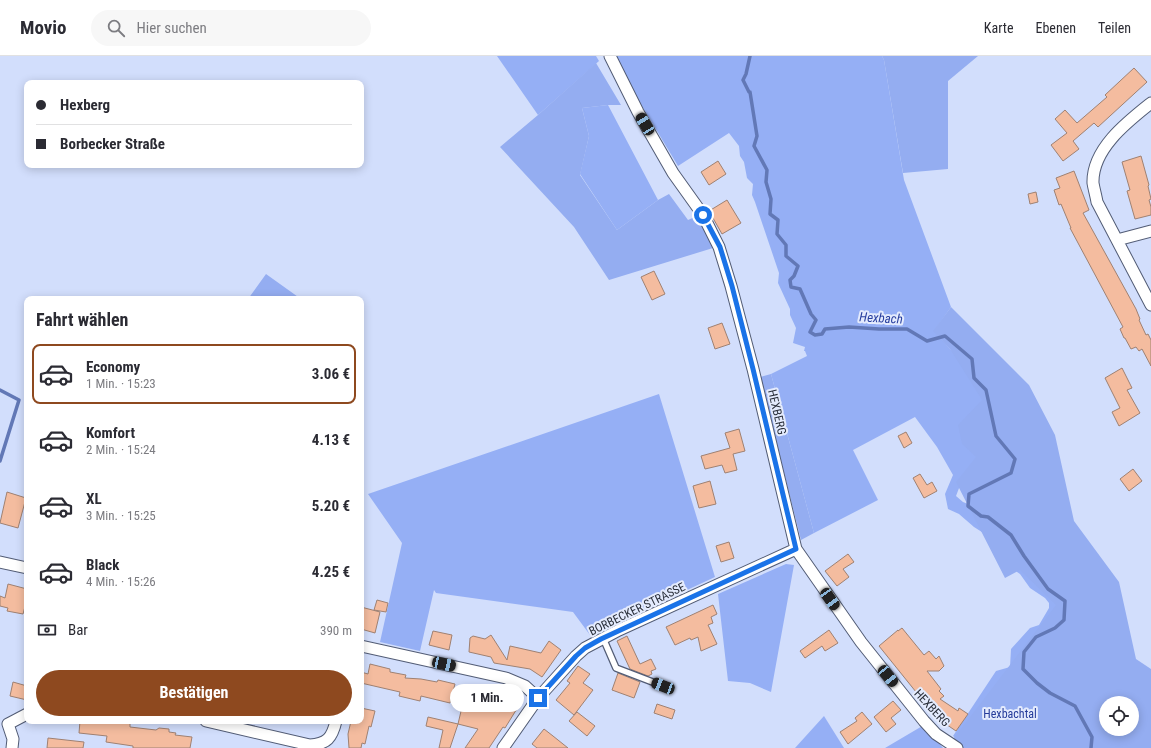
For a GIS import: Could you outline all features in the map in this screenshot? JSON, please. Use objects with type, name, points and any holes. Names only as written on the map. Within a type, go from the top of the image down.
[{"type":"street","name":"HEXBERG","points":[[610,56],[638,112],[673,173],[703,215],[720,247],[732,286],[753,369],[796,549],[861,642],[924,721],[936,734],[952,747]]},
{"type":"street","points":[[1151,103],[1131,119],[1104,148],[1096,165],[1093,183],[1097,202],[1151,305]]},
{"type":"street","points":[[1117,240],[1151,231]]},
{"type":"street","name":"BORBECKER STRASSE","points":[[503,748],[538,698],[585,648],[603,638],[796,549]]},
{"type":"street","points":[[0,562],[24,567]]},
{"type":"street","points":[[364,647],[506,678],[525,686],[538,698]]},
{"type":"street","points":[[12,748],[13,739],[4,723],[24,715]]},
{"type":"street","points":[[219,724],[310,745],[321,744],[328,739],[334,730],[335,724]]},
{"type":"lane","points":[[603,638],[616,668],[663,686]]},
{"type":"shaded area","points":[[497,56],[596,56],[599,61],[538,115]]},
{"type":"shaded area","points":[[616,56],[882,56],[884,60],[904,180],[951,307],[934,331],[986,389],[979,455],[964,475],[956,496],[968,504],[1064,599],[970,748],[953,736],[996,671],[1010,667],[1011,649],[1030,628],[1039,625],[1049,608],[1049,603],[1045,598],[1030,588],[1020,574],[1010,567],[985,534],[959,514],[948,509],[945,494],[953,475],[937,447],[915,417],[853,450],[878,500],[814,533],[771,374],[807,356],[804,351],[805,347],[793,343],[796,328],[790,315],[790,309],[778,283],[779,273],[752,195],[753,184],[747,178],[744,162],[740,156],[739,146],[729,133],[678,166],[633,91]]},
{"type":"shaded area","points":[[608,105],[658,200],[617,230],[580,174],[589,136],[582,108]]},
{"type":"shaded area","points":[[659,394],[715,577],[590,635],[573,612],[436,593],[434,590],[420,651],[380,642],[402,543],[368,494]]},
{"type":"shaded area","points":[[786,564],[794,565],[771,692],[750,683],[728,681],[718,594]]},
{"type":"shaded area","points":[[824,716],[844,748],[795,748]]},
{"type":"shaded area","points":[[924,725],[943,748],[885,748]]},
{"type":"green space","points":[[882,56],[978,56],[948,81],[948,169],[903,173],[884,60]]},
{"type":"green space","points":[[596,63],[621,105],[582,108],[589,136],[580,175],[617,230],[658,200],[669,194],[688,220],[699,215],[713,248],[609,280],[574,227],[500,147]]},
{"type":"green space","points":[[266,274],[297,296],[250,296]]},
{"type":"green space","name":"Hexbachtal","points":[[951,307],[1029,385],[1055,435],[1074,521],[1119,582],[1136,659],[1151,669],[1151,748],[948,748],[950,743],[1056,605],[1020,570],[1005,578],[956,482],[976,457],[962,444],[958,425],[982,400],[950,349],[933,331]]},
{"type":"green space","points":[[771,374],[814,533],[801,540],[760,377]]},
{"type":"building","points":[[1134,68],[1147,82],[1098,127],[1094,123],[1073,141],[1079,149],[1063,161],[1051,145],[1067,133],[1055,119],[1065,110],[1077,123],[1107,97],[1105,95]]},
{"type":"building","points":[[1141,156],[1149,185],[1151,215],[1135,219],[1127,191],[1130,190],[1122,162]]},
{"type":"building","points":[[718,161],[726,174],[709,185],[701,172]]},
{"type":"building","points":[[1074,171],[1089,210],[1083,213],[1136,309],[1146,335],[1148,334],[1151,340],[1151,366],[1142,349],[1139,351],[1136,347],[1131,349],[1124,338],[1120,329],[1123,327],[1070,228],[1061,204],[1059,205],[1054,190],[1060,188],[1056,178]]},
{"type":"building","points":[[1036,192],[1038,202],[1030,204],[1028,194]]},
{"type":"building","points":[[727,200],[741,223],[722,234],[709,211]]},
{"type":"building","points":[[654,271],[665,294],[652,300],[641,277]]},
{"type":"building","points":[[722,323],[730,344],[715,349],[708,328]]},
{"type":"building","points":[[1122,368],[1132,388],[1127,390],[1140,413],[1119,426],[1112,412],[1120,408],[1105,378]]},
{"type":"building","points":[[739,429],[745,451],[733,454],[737,470],[725,473],[722,465],[705,469],[701,456],[730,448],[725,433]]},
{"type":"building","points":[[906,432],[912,443],[904,448],[898,436]]},
{"type":"building","points":[[1133,469],[1142,481],[1129,491],[1120,479]]},
{"type":"building","points":[[920,474],[927,485],[932,482],[937,491],[924,498],[913,478]]},
{"type":"building","points":[[710,481],[716,504],[699,508],[693,486]]},
{"type":"building","points":[[7,492],[24,497],[24,506],[18,528],[0,523]]},
{"type":"building","points":[[729,542],[734,558],[721,562],[716,546]]},
{"type":"building","points":[[848,554],[854,562],[843,569],[849,577],[837,586],[825,571]]},
{"type":"building","points":[[8,584],[24,588],[23,614],[7,611],[8,608],[0,606],[0,596],[5,598]]},
{"type":"building","points":[[377,600],[388,603],[386,612],[374,610]]},
{"type":"building","points":[[713,605],[717,614],[711,617],[713,623],[708,625],[717,644],[701,651],[698,637],[691,640],[690,638],[675,645],[666,627]]},
{"type":"building","points":[[364,608],[380,612],[375,633],[364,630]]},
{"type":"building","points":[[902,628],[924,655],[929,651],[936,659],[939,656],[944,666],[939,671],[927,671],[941,689],[939,691],[944,696],[940,699],[958,711],[959,708],[968,714],[956,731],[937,718],[879,646]]},
{"type":"building","points":[[829,630],[838,643],[825,651],[822,646],[805,658],[800,651]]},
{"type":"building","points":[[433,631],[452,635],[449,650],[429,645]]},
{"type":"building","points":[[491,635],[507,660],[510,646],[541,653],[549,641],[561,650],[542,677],[530,669],[494,663],[491,657],[469,652],[470,638],[473,636],[485,639]]},
{"type":"building","points":[[627,636],[640,664],[651,659],[656,669],[651,671],[652,674],[648,676],[630,669],[617,641]]},
{"type":"building","points":[[370,664],[390,669],[390,672],[406,675],[405,678],[437,682],[438,680],[455,684],[450,703],[421,696],[420,701],[399,696],[400,692],[364,684],[364,673],[368,674]]},
{"type":"building","points":[[578,666],[590,674],[583,683],[593,690],[574,715],[556,700],[570,683],[567,681]]},
{"type":"building","points":[[618,673],[640,682],[634,698],[612,690]]},
{"type":"building","points":[[13,682],[24,685],[24,699],[10,696]]},
{"type":"building","points":[[467,686],[485,691],[484,695],[503,698],[518,707],[505,728],[503,727],[489,748],[465,748],[478,729],[458,724],[462,707],[452,705]]},
{"type":"building","points":[[893,701],[901,710],[891,718],[896,724],[886,732],[874,717]]},
{"type":"building","points":[[657,704],[675,710],[672,719],[654,713]]},
{"type":"building","points":[[364,709],[375,711],[371,727],[369,726],[365,744],[362,743],[361,748],[349,748],[348,734],[350,724],[364,724]]},
{"type":"building","points":[[577,712],[595,726],[587,736],[569,721]]},
{"type":"building","points":[[862,712],[872,724],[848,744],[840,732],[857,721],[855,718]]},
{"type":"building","points":[[428,717],[458,724],[450,748],[439,748],[443,730],[426,726]]},
{"type":"building","points":[[80,724],[130,724],[130,727],[156,730],[159,728],[169,729],[169,732],[176,733],[175,735],[192,737],[190,748],[133,748],[133,746],[106,742],[107,736],[79,733]]},
{"type":"building","points":[[544,729],[568,748],[537,748],[532,744]]},
{"type":"building","points":[[48,738],[84,742],[83,748],[47,748]]},
{"type":"waterway","name":"Hexbach","points":[[750,56],[743,80],[750,92],[757,136],[754,146],[767,170],[766,182],[771,199],[770,214],[778,220],[777,234],[786,245],[786,256],[798,266],[794,276],[790,280],[791,287],[800,289],[811,314],[816,320],[810,332],[815,335],[822,334],[825,329],[849,327],[907,329],[927,341],[945,336],[972,359],[974,378],[986,390],[996,436],[1015,459],[1011,473],[969,494],[968,506],[981,516],[988,517],[1011,535],[1048,589],[1065,601],[1064,620],[1055,628],[1036,637],[1024,652],[1023,669],[1050,693],[1075,706],[1092,737],[1091,748]]},
{"type":"waterway","points":[[0,390],[19,400],[0,461]]},
{"type":"route","points":[[538,698],[585,648],[619,630],[796,549],[732,286],[720,247],[703,215]]}]
